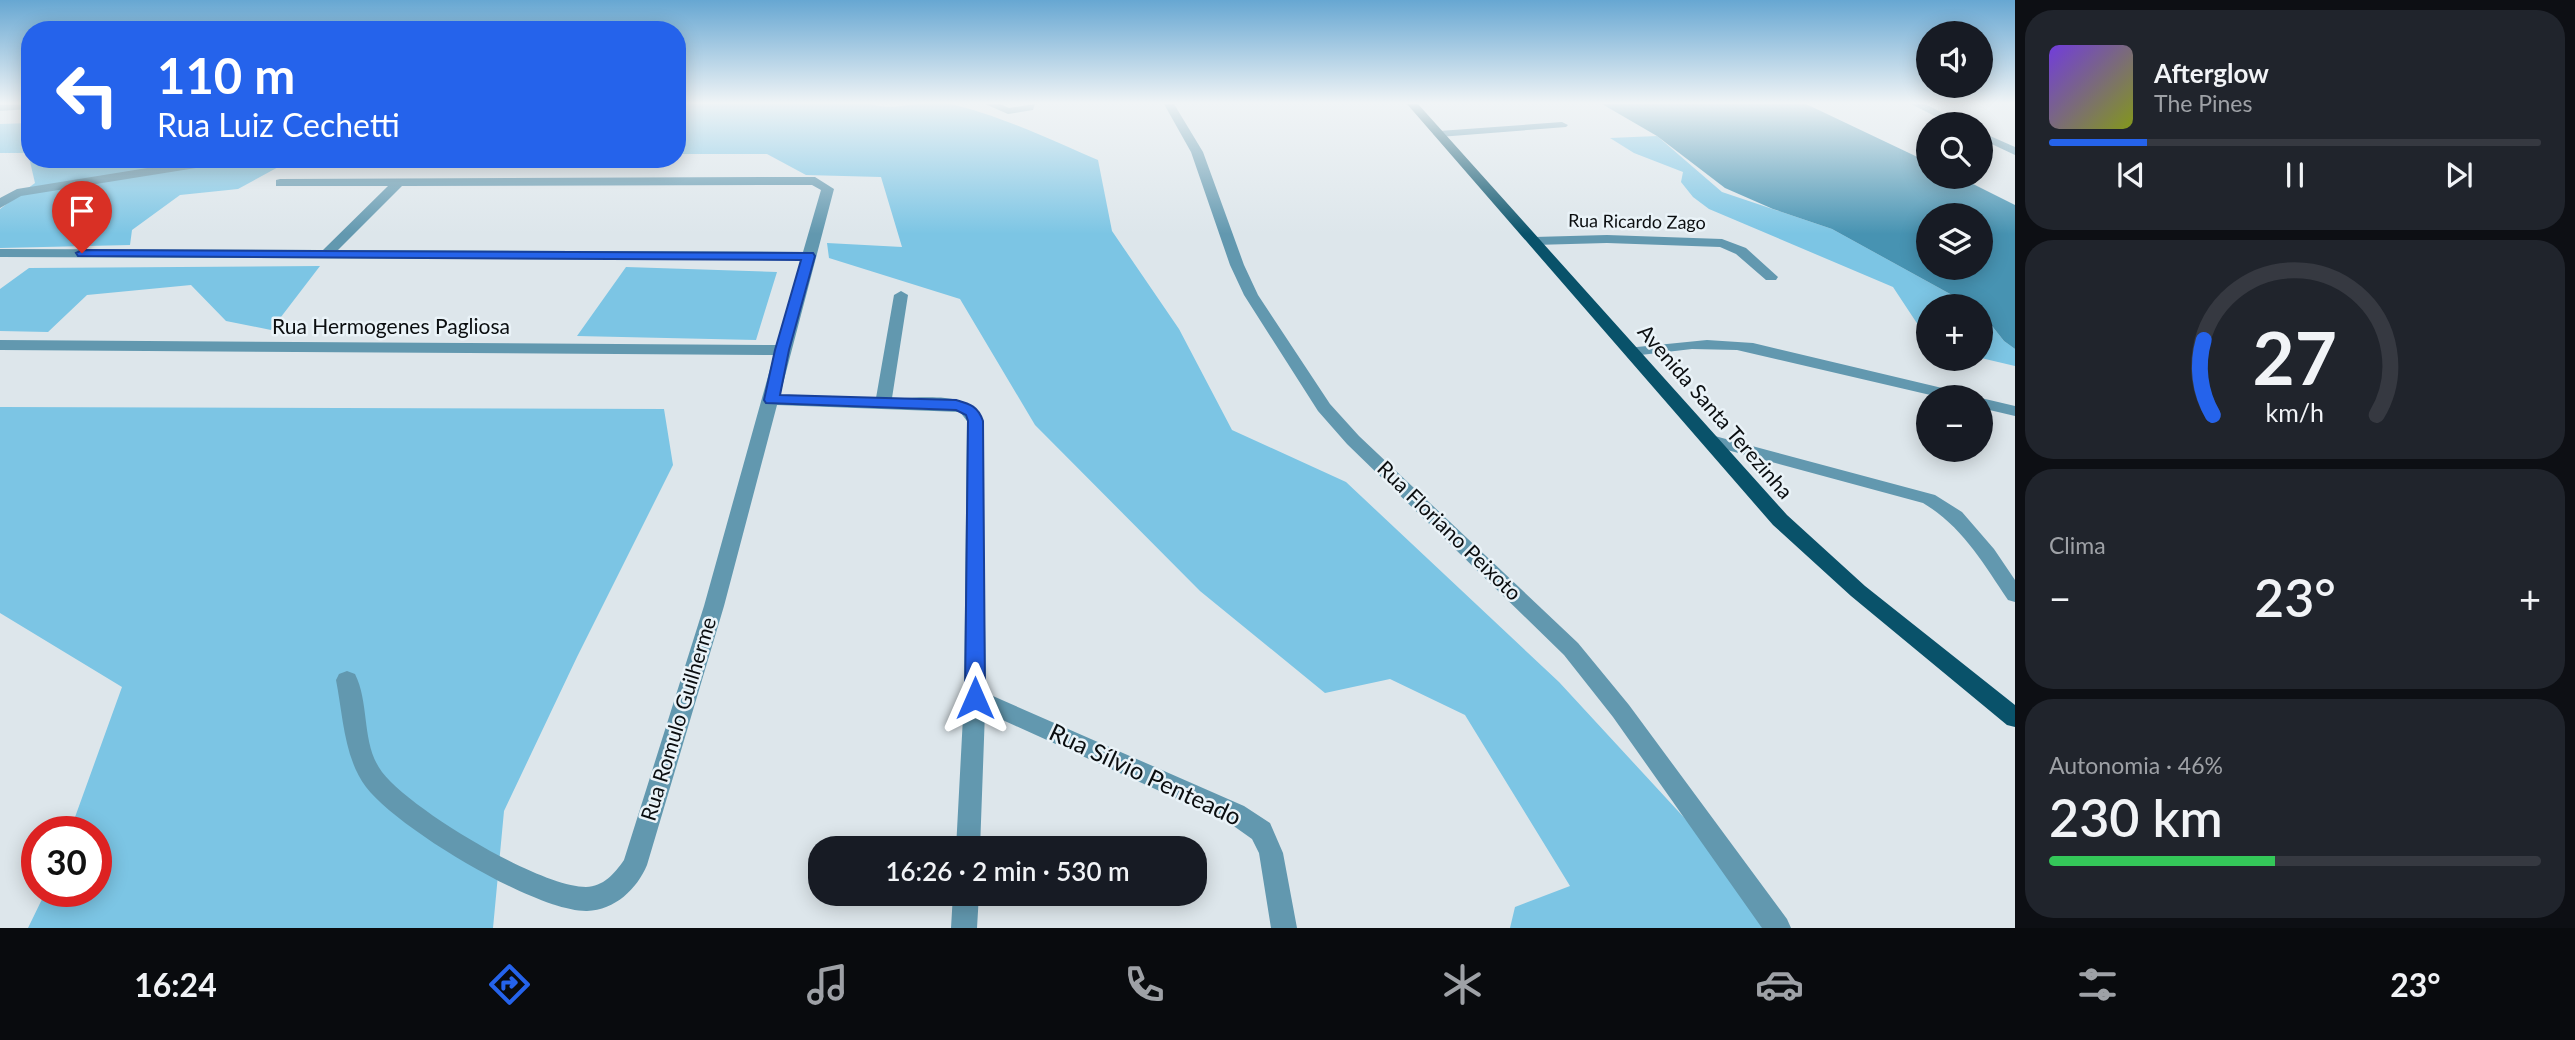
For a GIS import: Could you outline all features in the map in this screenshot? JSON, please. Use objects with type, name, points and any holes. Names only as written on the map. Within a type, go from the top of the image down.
[{"type":"main road","name":"Avenida Santa Terezinha","points":[[1451,147],[1780,520],[1858,592],[2015,718]]},
{"type":"street","name":"Rua Floriano Peixoto","points":[[1194,147],[1237,265],[1251,295],[1324,407],[1353,440],[1571,649],[1621,710],[1778,928]]},
{"type":"street","points":[[0,191],[17,193],[171,168]]},
{"type":"street","name":"Rua Romulo Guilherme","points":[[347,680],[363,755],[374,780],[394,799],[443,834],[521,878],[562,896],[584,899],[605,895],[625,881],[635,865],[724,572],[782,350],[828,189],[815,181],[397,184]]},
{"type":"street","points":[[280,183],[397,184]]},
{"type":"street","points":[[327,254],[397,184]]},
{"type":"street","points":[[0,204],[17,193]]},
{"type":"street","name":"Rua Ricardo Zago","points":[[1534,242],[1607,239],[1722,243],[1741,251],[1771,277]]},
{"type":"street","points":[[0,253],[808,256]]},
{"type":"street","points":[[883,403],[901,295]]},
{"type":"street","points":[[1632,351],[1688,343],[1720,342],[1916,387]]},
{"type":"street","name":"Rua Hermogenes Pagliosa","points":[[0,345],[782,350]]},
{"type":"street","points":[[771,400],[956,405],[972,413],[975,421],[975,698],[969,836]]},
{"type":"street","points":[[1993,405],[2015,411]]},
{"type":"street","points":[[1712,440],[1929,499],[1947,508],[1962,520],[2015,594]]},
{"type":"street","name":"Rua Sílvio Penteado","points":[[975,698],[1236,814],[1261,831],[1271,853],[1284,928]]},
{"type":"street","points":[[964,928],[965,906]]},
{"type":"shaded area","points":[[0,147],[21,147],[21,153],[0,153]]},
{"type":"shaded area","points":[[686,147],[1068,147],[1098,160],[1112,231],[1179,329],[1232,430],[1346,482],[1559,682],[1786,928],[1510,928],[1515,907],[1570,886],[1465,715],[1390,679],[1325,693],[1200,591],[1035,425],[960,299],[829,258],[827,243],[902,247],[881,177],[806,175],[767,154],[686,154]]},
{"type":"shaded area","points":[[1625,147],[1670,147],[1722,192],[1832,229],[1916,275],[1916,280],[1925,280],[1950,294],[1916,294],[1916,322],[1893,287],[1709,209],[1693,197],[1681,182],[1683,172]]},
{"type":"shaded area","points":[[1672,147],[1897,147],[1916,156],[1916,189],[1983,189],[2015,205],[2015,349],[1993,327],[1993,294],[1950,294],[1925,280],[1993,280],[1993,203],[1916,203],[1916,275],[1832,229],[1773,209],[1725,188]]},
{"type":"shaded area","points":[[32,168],[276,168],[238,189],[180,195],[132,230],[130,245],[0,248],[0,209],[35,183]]},
{"type":"shaded area","points":[[320,266],[271,330],[226,321],[191,285],[87,295],[48,332],[0,331],[0,289],[29,268]]},
{"type":"shaded area","points":[[626,267],[777,272],[756,340],[577,336]]},
{"type":"shaded area","points":[[1993,327],[2015,349],[2015,366],[1993,361]]},
{"type":"shaded area","points":[[0,407],[664,409],[673,465],[504,811],[493,928],[28,928],[38,907],[112,907],[112,816],[75,816],[122,687],[0,613]]},
{"type":"route","points":[[82,253],[808,256],[771,400],[956,405],[972,413],[975,421],[975,698]]}]
